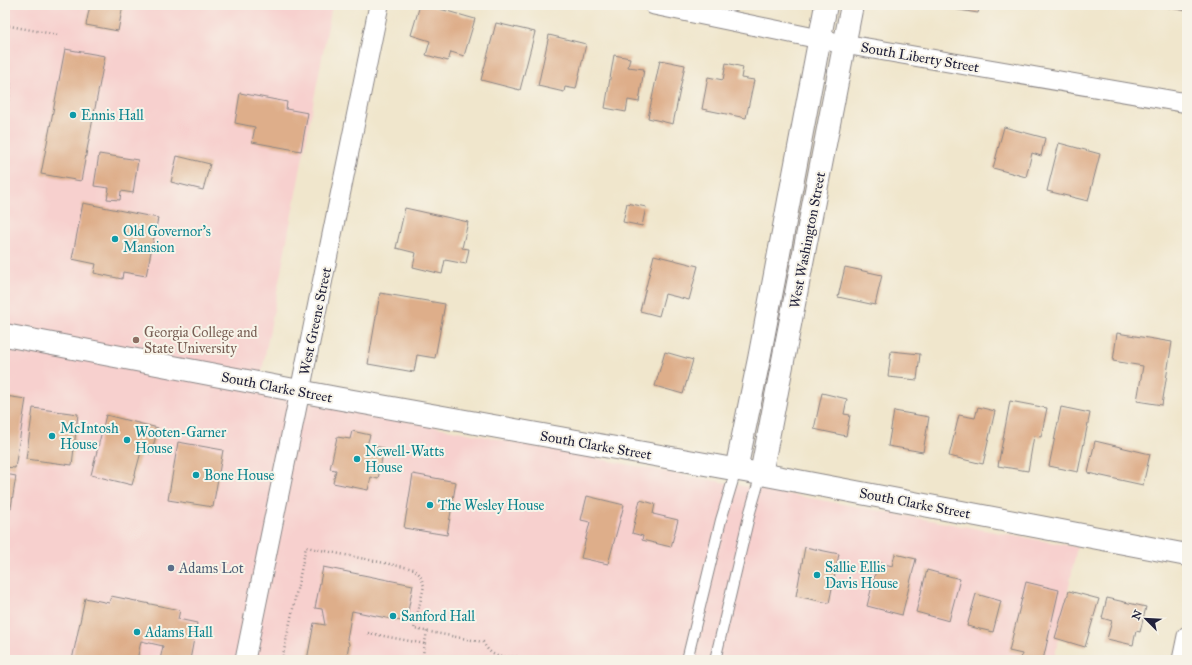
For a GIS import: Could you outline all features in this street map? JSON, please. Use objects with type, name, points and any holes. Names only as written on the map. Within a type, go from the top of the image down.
[{"type":"main road","name":"West Washington Street","points":[[736,470],[826,5]]},
{"type":"main road","name":"West Washington Street","points":[[761,474],[852,5]]},
{"type":"main road","name":"South Clarke Street","points":[[5,335],[300,392],[761,474],[1187,555]]},
{"type":"street","name":"West Greene Street","points":[[245,660],[379,5]]},
{"type":"street","name":"South Liberty Street","points":[[654,5],[844,44],[1187,103]]},
{"type":"street","points":[[1182,660],[1187,636]]},
{"type":"lane","points":[[687,660],[721,520],[736,470]]},
{"type":"lane","points":[[715,660],[750,512],[761,474]]},
{"type":"path","points":[[5,25],[58,35]]},
{"type":"path","points":[[5,56],[11,84],[8,102],[5,108]]},
{"type":"path","points":[[282,660],[306,547],[414,569],[420,575],[424,586],[414,629],[483,642],[487,650],[498,657],[518,657],[520,660]]},
{"type":"path","points":[[422,660],[427,631]]},
{"type":"path","points":[[368,633],[425,644]]},
{"type":"shaded area","name":"Georgia College and State University","points":[[5,5],[332,5],[258,392],[646,468],[1077,547],[1054,660],[5,660]]},
{"type":"building","points":[[90,5],[123,5],[118,31],[86,25]]},
{"type":"building","points":[[420,5],[426,5],[475,19],[464,56],[451,52],[448,61],[426,55],[430,41],[411,35]]},
{"type":"building","points":[[940,5],[980,5],[978,13],[940,7]]},
{"type":"building","points":[[1187,5],[1187,11],[1159,6]]},
{"type":"building","points":[[496,23],[535,32],[520,90],[481,80]]},
{"type":"building","points":[[549,35],[586,44],[576,89],[565,87],[564,92],[538,86]]},
{"type":"building","name":"Ennis Hall","points":[[65,49],[105,56],[81,181],[41,174]]},
{"type":"building","points":[[614,55],[630,58],[628,67],[644,69],[639,102],[628,100],[626,112],[605,108]]},
{"type":"building","points":[[660,60],[685,65],[673,124],[648,118]]},
{"type":"building","points":[[726,63],[743,67],[741,78],[754,80],[746,118],[702,109],[708,77],[723,80]]},
{"type":"building","points":[[240,93],[287,102],[286,109],[308,113],[301,151],[252,142],[255,127],[235,123]]},
{"type":"building","points":[[1004,127],[1045,138],[1041,156],[1032,153],[1026,177],[993,168]]},
{"type":"building","points":[[1059,143],[1100,154],[1088,201],[1047,191]]},
{"type":"building","points":[[99,154],[138,160],[133,193],[121,191],[120,200],[107,199],[109,188],[94,186]]},
{"type":"building","points":[[177,156],[210,164],[203,190],[171,182]]},
{"type":"building","name":"Old Governor's Mansion","points":[[83,203],[158,218],[146,276],[123,272],[122,279],[94,273],[96,264],[72,259]]},
{"type":"building","points":[[627,203],[646,207],[642,226],[623,222]]},
{"type":"building","points":[[405,208],[468,222],[462,248],[469,249],[466,264],[445,260],[442,274],[413,267],[416,253],[396,248]]},
{"type":"building","points":[[654,255],[698,266],[689,300],[665,294],[659,316],[640,311]]},
{"type":"building","points":[[845,267],[882,275],[875,305],[838,297]]},
{"type":"building","points":[[380,293],[445,304],[435,358],[417,355],[414,372],[368,364]]},
{"type":"building","points":[[1117,333],[1172,342],[1162,405],[1137,401],[1143,366],[1113,361]]},
{"type":"building","points":[[891,351],[920,354],[917,380],[888,377]]},
{"type":"building","points":[[665,352],[693,360],[683,394],[655,386]]},
{"type":"building","points":[[822,393],[847,399],[844,414],[850,415],[846,436],[814,429]]},
{"type":"building","points":[[5,396],[26,399],[15,468],[5,467]]},
{"type":"building","points":[[1010,401],[1047,408],[1041,437],[1034,436],[1028,471],[998,466]]},
{"type":"building","points":[[978,407],[995,411],[983,464],[949,456],[959,415],[975,418]]},
{"type":"building","points":[[1061,407],[1090,413],[1078,472],[1049,466]]},
{"type":"building","name":"McIntosh House","points":[[33,408],[78,414],[72,465],[26,459]]},
{"type":"building","points":[[894,411],[929,417],[923,452],[888,446]]},
{"type":"building","name":"Wooten-Garner House","points":[[106,415],[158,428],[151,454],[141,452],[132,485],[91,475]]},
{"type":"building","name":"Newell-Watts House","points":[[352,431],[370,435],[367,445],[384,448],[378,479],[371,477],[368,490],[333,483],[336,470],[330,469],[337,437],[350,439]]},
{"type":"building","points":[[1095,441],[1150,454],[1143,485],[1088,473]]},
{"type":"building","name":"Bone House","points":[[178,442],[223,450],[213,507],[168,500]]},
{"type":"building","points":[[5,474],[16,476],[11,508],[5,507]]},
{"type":"building","name":"The Wesley House","points":[[413,474],[456,482],[447,535],[404,528]]},
{"type":"building","points":[[587,496],[624,505],[608,564],[581,558],[590,522],[581,520]]},
{"type":"building","points":[[640,500],[655,504],[653,514],[678,520],[671,547],[642,540],[643,536],[632,533]]},
{"type":"building","name":"Sallie Ellis Davis House","points":[[805,547],[839,554],[829,603],[796,596]]},
{"type":"building","points":[[895,554],[916,559],[902,615],[867,606],[878,562],[892,566]]},
{"type":"building","name":"Sanford Hall","points":[[323,567],[413,585],[406,622],[352,611],[347,639],[349,644],[346,660],[307,660],[314,623],[325,625],[322,609],[315,608]]},
{"type":"building","points":[[927,570],[960,579],[949,621],[916,612]]},
{"type":"building","points":[[1026,582],[1059,590],[1043,660],[1021,660],[1022,654],[1009,651]]},
{"type":"building","points":[[1069,591],[1099,599],[1085,647],[1055,638]]},
{"type":"building","points":[[976,594],[1001,601],[993,632],[967,626]]},
{"type":"building","name":"Adams Hall","points":[[111,596],[180,610],[178,619],[197,623],[190,660],[160,660],[163,646],[141,641],[137,660],[72,660],[85,598],[109,603]]},
{"type":"building","points":[[1107,598],[1146,607],[1140,632],[1136,631],[1133,645],[1107,639],[1112,621],[1102,618]]},
{"type":"place","name":"Ennis Hall","points":[[73,115]]},
{"type":"place","name":"Old Governor's Mansion","points":[[115,239]]},
{"type":"place","name":"Georgia College and State University","points":[[136,340]]},
{"type":"place","name":"McIntosh House","points":[[52,436]]},
{"type":"place","name":"Wooten-Garner House","points":[[127,440]]},
{"type":"place","name":"Newell-Watts House","points":[[357,459]]},
{"type":"place","name":"Bone House","points":[[196,475]]},
{"type":"place","name":"The Wesley House","points":[[430,505]]},
{"type":"place","name":"Adams Lot","points":[[171,568]]},
{"type":"place","name":"Sallie Ellis Davis House","points":[[817,575]]},
{"type":"place","name":"Sanford Hall","points":[[393,616]]},
{"type":"place","name":"Adams Hall","points":[[137,632]]}]
